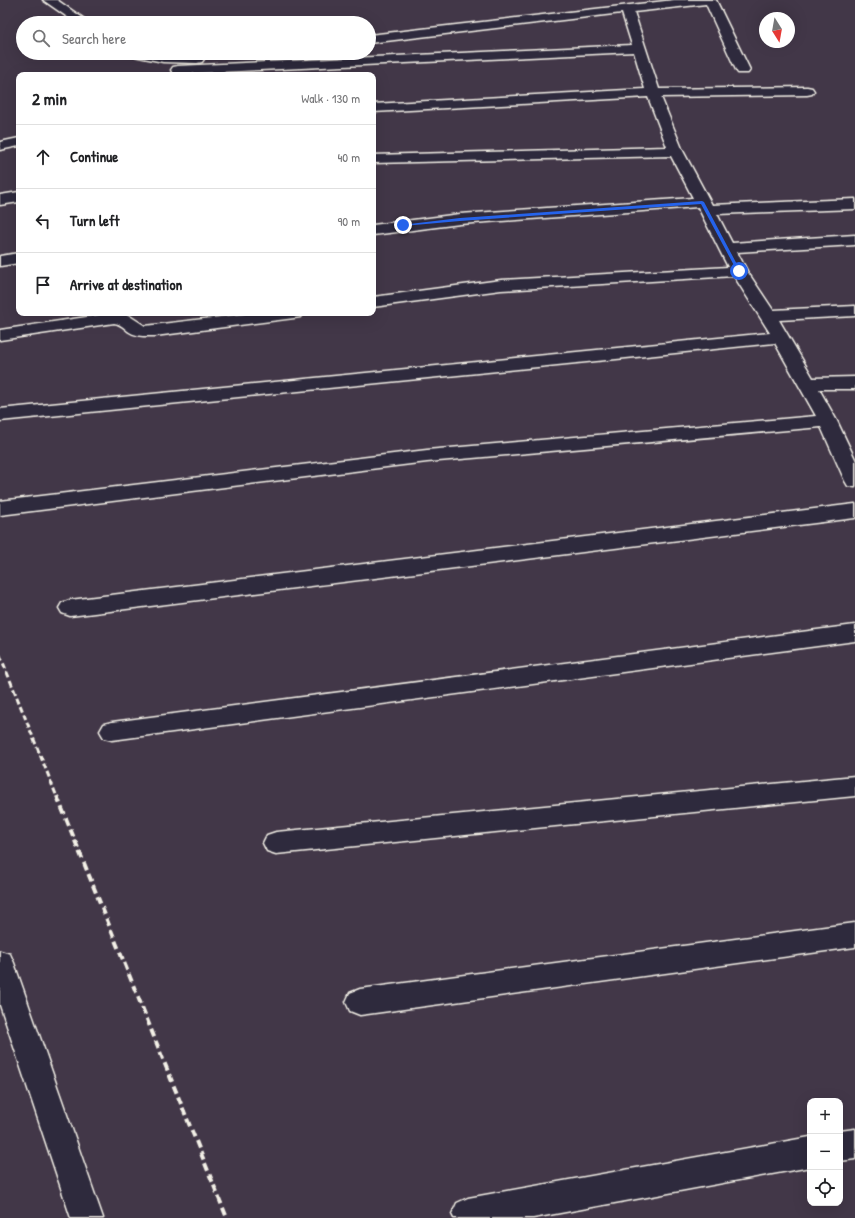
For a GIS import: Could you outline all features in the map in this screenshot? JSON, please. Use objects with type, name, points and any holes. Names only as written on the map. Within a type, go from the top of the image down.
[{"type":"street","points":[[49,0],[73,16]]},
{"type":"street","points":[[376,38],[706,0]]},
{"type":"street","points":[[710,0],[743,70]]},
{"type":"street","points":[[627,9],[653,93],[676,151],[739,271],[781,337],[828,422],[855,481]]},
{"type":"street","points":[[376,59],[640,48]]},
{"type":"street","points":[[165,60],[178,68],[363,60]]},
{"type":"street","points":[[178,68],[212,60]]},
{"type":"street","points":[[376,108],[653,93],[807,90]]},
{"type":"street","points":[[0,146],[16,143]]},
{"type":"street","points":[[376,160],[676,151]]},
{"type":"street","points":[[0,200],[16,197]]},
{"type":"street","points":[[376,230],[453,220],[705,206],[855,204]]},
{"type":"street","points":[[727,248],[855,240]]},
{"type":"street","points":[[0,261],[16,258]]},
{"type":"street","points":[[376,302],[501,285],[739,271]]},
{"type":"street","points":[[768,316],[855,311]]},
{"type":"street","points":[[0,335],[103,319],[122,319],[129,322],[135,328],[143,331],[155,331],[271,316]]},
{"type":"street","points":[[0,415],[781,337]]},
{"type":"street","points":[[807,384],[855,383]]},
{"type":"street","points":[[0,508],[427,456],[828,422]]},
{"type":"street","points":[[70,608],[855,511]]},
{"type":"street","points":[[112,732],[855,633]]},
{"type":"street","points":[[276,843],[855,786]]},
{"type":"street","points":[[360,1002],[855,934]]},
{"type":"street","points":[[0,963],[6,999],[87,1218]]},
{"type":"street","points":[[843,1146],[855,1144]]},
{"type":"street","points":[[468,1214],[807,1153]]},
{"type":"railway","points":[[0,655],[57,797]]},
{"type":"railway","points":[[57,796],[227,1218]]},
{"type":"route","points":[[403,225],[702,202],[708,210],[739,271]]}]
